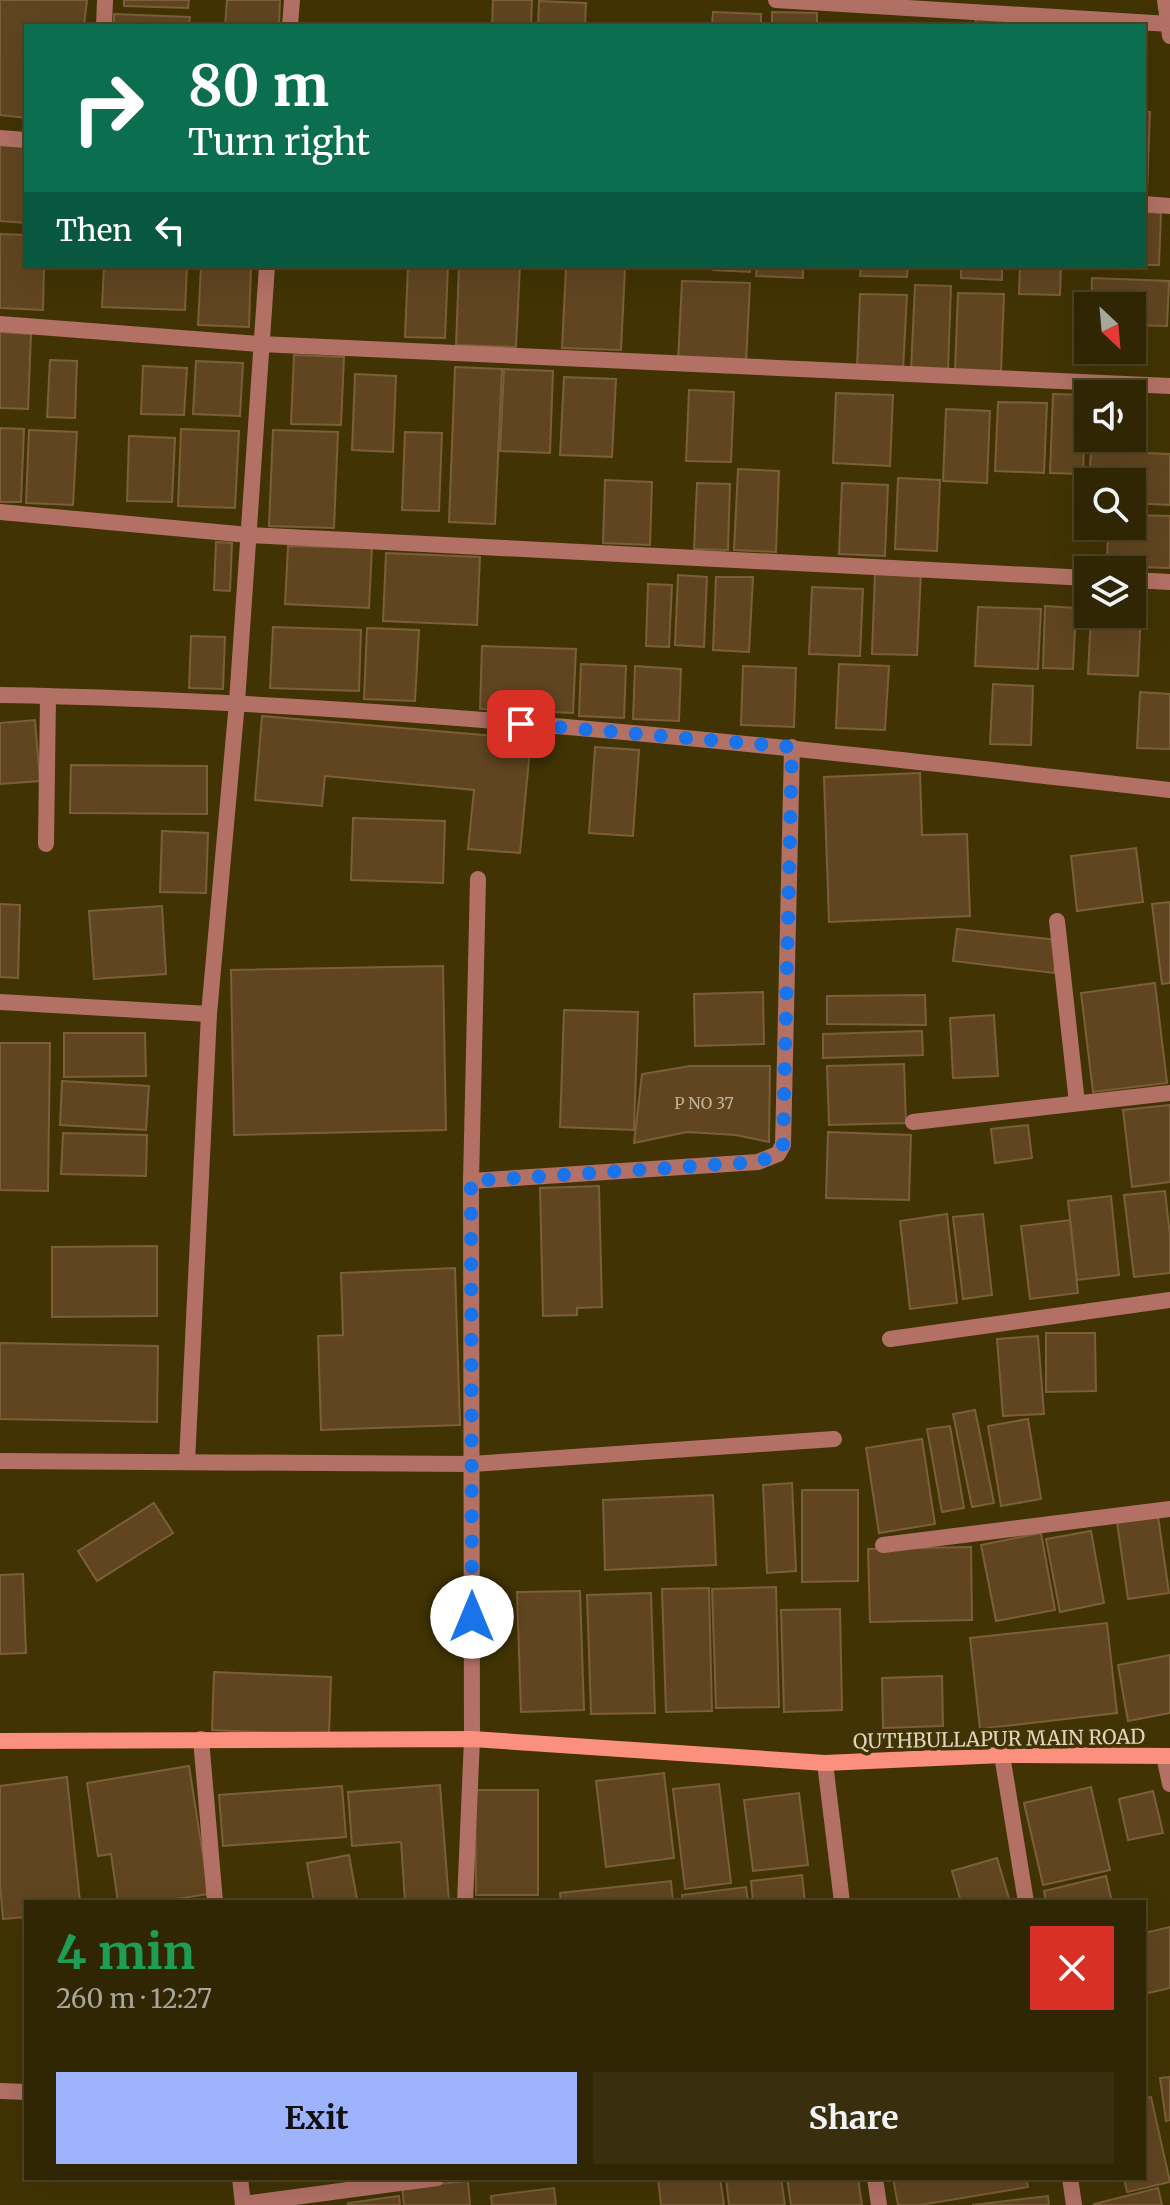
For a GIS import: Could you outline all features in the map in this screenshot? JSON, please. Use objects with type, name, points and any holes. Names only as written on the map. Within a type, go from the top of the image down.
[{"type":"main road","points":[[0,1741],[472,1739],[825,1763]]},
{"type":"main road","name":"QUTHBULLAPUR MAIN ROAD","points":[[825,1763],[1002,1755],[1167,1756]]},
{"type":"street","points":[[104,24],[105,0]]},
{"type":"street","points":[[290,24],[292,0]]},
{"type":"street","points":[[776,0],[1114,24]]},
{"type":"street","points":[[1146,26],[1170,28],[1165,0]]},
{"type":"street","points":[[0,138],[24,140]]},
{"type":"street","points":[[1146,204],[1170,206]]},
{"type":"street","points":[[187,1462],[209,1014],[237,702],[267,268]]},
{"type":"street","points":[[0,324],[260,344],[1170,386]]},
{"type":"street","points":[[0,512],[249,535],[1074,577]]},
{"type":"street","points":[[1146,581],[1170,582]]},
{"type":"street","points":[[0,695],[237,702],[792,747],[1170,790]]},
{"type":"street","points":[[46,844],[48,696]]},
{"type":"street","points":[[471,1181],[758,1162],[778,1154],[783,1145],[792,747]]},
{"type":"street","points":[[465,1900],[472,1739],[471,1181],[478,879]]},
{"type":"street","points":[[1057,921],[1077,1103]]},
{"type":"street","points":[[0,1002],[209,1014]]},
{"type":"street","points":[[913,1122],[1170,1093]]},
{"type":"street","points":[[890,1339],[1170,1300]]},
{"type":"street","points":[[0,1461],[472,1464],[834,1439]]},
{"type":"street","points":[[883,1545],[1170,1509]]},
{"type":"street","points":[[201,1739],[215,1900]]},
{"type":"street","points":[[1002,1755],[1026,1900]]},
{"type":"street","points":[[1167,1756],[1170,1784]]},
{"type":"street","name":"QUTHBULLAPUR MAIN ROAD","points":[[825,1763],[842,1900]]},
{"type":"street","points":[[0,2091],[24,2092]]},
{"type":"street","points":[[240,2180],[243,2205],[423,2180]]},
{"type":"street","points":[[875,2180],[879,2205]]},
{"type":"street","points":[[1070,2180],[1074,2205]]},
{"type":"building","points":[[0,0],[87,0],[84,24],[24,24],[24,118],[0,115]]},
{"type":"building","points":[[124,0],[189,0],[188,8],[124,6]]},
{"type":"building","points":[[227,0],[280,0],[279,24],[225,24]]},
{"type":"building","points":[[493,0],[532,0],[531,24],[492,24]]},
{"type":"building","points":[[539,1],[586,3],[585,24],[538,24]]},
{"type":"building","points":[[713,12],[761,14],[761,24],[712,24]]},
{"type":"building","points":[[772,12],[817,13],[817,24],[772,24]]},
{"type":"building","points":[[114,14],[190,17],[189,24],[114,24]]},
{"type":"building","points":[[976,18],[1026,20],[1026,24],[975,24]]},
{"type":"building","points":[[1146,112],[1150,112],[1147,192]]},
{"type":"building","points":[[0,145],[24,146],[24,223],[0,221]]},
{"type":"building","points":[[1146,212],[1161,213],[1159,265],[1146,265]]},
{"type":"building","points":[[0,234],[24,235],[24,268],[44,268],[43,310],[0,308]]},
{"type":"building","points":[[104,268],[187,268],[185,310],[102,307]]},
{"type":"building","points":[[201,268],[251,268],[249,327],[198,325]]},
{"type":"building","points":[[408,268],[448,268],[445,338],[405,337]]},
{"type":"building","points":[[459,268],[520,268],[516,347],[456,345]]},
{"type":"building","points":[[566,268],[625,269],[621,350],[562,348]]},
{"type":"building","points":[[750,268],[750,272],[713,270]]},
{"type":"building","points":[[757,268],[803,268],[803,278],[756,276]]},
{"type":"building","points":[[861,268],[908,268],[907,277],[860,276]]},
{"type":"building","points":[[961,268],[1002,268],[1002,280],[961,278]]},
{"type":"building","points":[[1020,268],[1061,268],[1060,295],[1019,294]]},
{"type":"building","points":[[1092,278],[1169,281],[1167,326],[1146,325],[1146,292],[1092,292]]},
{"type":"building","points":[[682,281],[750,283],[746,364],[678,362]]},
{"type":"building","points":[[915,285],[951,286],[948,371],[911,370]]},
{"type":"building","points":[[958,293],[1004,294],[1001,372],[955,370]]},
{"type":"building","points":[[860,294],[907,295],[903,370],[857,368]]},
{"type":"building","points":[[0,332],[31,334],[28,409],[0,408]]},
{"type":"building","points":[[294,355],[344,357],[341,425],[291,424]]},
{"type":"building","points":[[50,360],[77,361],[75,418],[47,417]]},
{"type":"building","points":[[196,361],[243,363],[240,416],[193,414]]},
{"type":"building","points":[[143,366],[187,368],[184,415],[141,414]]},
{"type":"building","points":[[455,367],[502,369],[495,524],[449,522]]},
{"type":"building","points":[[504,369],[553,371],[550,453],[500,451]]},
{"type":"building","points":[[355,374],[396,376],[393,452],[352,450]]},
{"type":"building","points":[[564,377],[616,379],[612,457],[560,455]]},
{"type":"building","points":[[689,390],[734,392],[731,462],[686,461]]},
{"type":"building","points":[[836,393],[893,395],[890,466],[833,463]]},
{"type":"building","points":[[1053,394],[1074,395],[1074,452],[1084,452],[1083,468],[1074,468],[1074,474],[1050,473]]},
{"type":"building","points":[[998,402],[1047,403],[1044,473],[995,471]]},
{"type":"building","points":[[946,409],[990,411],[987,483],[943,481]]},
{"type":"building","points":[[0,428],[24,429],[21,502],[0,502]]},
{"type":"building","points":[[181,429],[239,431],[235,508],[178,506]]},
{"type":"building","points":[[29,430],[77,432],[73,505],[26,503]]},
{"type":"building","points":[[273,430],[338,432],[334,528],[269,526]]},
{"type":"building","points":[[405,432],[442,433],[439,511],[402,510]]},
{"type":"building","points":[[129,436],[175,438],[172,502],[127,501]]},
{"type":"building","points":[[1091,452],[1170,454],[1170,505],[1146,504],[1146,468],[1090,468]]},
{"type":"building","points":[[738,469],[779,471],[776,552],[734,550]]},
{"type":"building","points":[[898,478],[940,480],[937,551],[895,549]]},
{"type":"building","points":[[605,480],[652,482],[650,545],[603,543]]},
{"type":"building","points":[[697,483],[730,484],[728,550],[694,549]]},
{"type":"building","points":[[842,483],[888,485],[885,556],[839,554]]},
{"type":"building","points":[[1146,515],[1170,516],[1170,568],[1146,567],[1146,556],[1107,556],[1108,540],[1146,540]]},
{"type":"building","points":[[216,542],[232,543],[230,591],[214,590]]},
{"type":"building","points":[[288,546],[372,548],[369,608],[285,604]]},
{"type":"building","points":[[386,553],[480,557],[477,625],[383,621]]},
{"type":"building","points":[[875,572],[921,573],[917,655],[872,654]]},
{"type":"building","points":[[678,575],[707,577],[704,647],[675,645]]},
{"type":"building","points":[[716,577],[753,577],[749,652],[713,650]]},
{"type":"building","points":[[648,584],[672,585],[669,647],[646,646]]},
{"type":"building","points":[[812,587],[863,589],[860,656],[809,654]]},
{"type":"building","points":[[1045,606],[1074,608],[1073,669],[1043,668]]},
{"type":"building","points":[[978,607],[1041,609],[1038,669],[975,666]]},
{"type":"building","points":[[273,627],[361,630],[359,691],[270,688]]},
{"type":"building","points":[[367,628],[419,630],[415,701],[364,699]]},
{"type":"building","points":[[1090,628],[1140,628],[1138,676],[1088,674]]},
{"type":"building","points":[[191,636],[225,637],[223,689],[189,688]]},
{"type":"building","points":[[482,646],[576,649],[573,713],[480,709]]},
{"type":"building","points":[[581,664],[626,666],[624,718],[579,716]]},
{"type":"building","points":[[839,664],[889,666],[885,730],[836,728]]},
{"type":"building","points":[[635,666],[681,669],[679,721],[633,719]]},
{"type":"building","points":[[743,666],[796,668],[794,727],[741,725]]},
{"type":"building","points":[[993,684],[1033,686],[1031,745],[990,744]]},
{"type":"building","points":[[1140,692],[1170,694],[1170,749],[1137,748]]},
{"type":"building","points":[[262,716],[531,739],[520,853],[468,849],[474,790],[325,776],[322,806],[255,800]]},
{"type":"building","points":[[35,720],[40,781],[0,784],[0,723]]},
{"type":"building","points":[[595,747],[639,750],[633,836],[589,833]]},
{"type":"building","points":[[71,765],[207,766],[207,814],[70,813]]},
{"type":"building","points":[[920,773],[922,835],[967,834],[970,916],[829,922],[824,777]]},
{"type":"building","points":[[353,818],[445,821],[443,883],[351,880]]},
{"type":"building","points":[[162,831],[208,833],[206,893],[160,892]]},
{"type":"building","points":[[1136,848],[1143,902],[1077,911],[1071,856]]},
{"type":"building","points":[[1170,902],[1170,983],[1162,984],[1152,904]]},
{"type":"building","points":[[0,904],[20,905],[18,978],[0,977]]},
{"type":"building","points":[[162,906],[166,974],[94,979],[89,911]]},
{"type":"building","points":[[957,929],[1058,940],[1054,973],[953,961]]},
{"type":"building","points":[[443,966],[446,1130],[234,1135],[231,970]]},
{"type":"building","points":[[1155,983],[1167,1083],[1093,1092],[1081,993]]},
{"type":"building","points":[[763,992],[764,1044],[695,1046],[694,994]]},
{"type":"building","points":[[925,995],[926,1025],[827,1024],[827,996]]},
{"type":"building","points":[[564,1010],[638,1012],[634,1130],[560,1127]]},
{"type":"building","points":[[994,1015],[998,1076],[953,1078],[950,1018]]},
{"type":"building","points":[[922,1031],[923,1055],[823,1058],[823,1034]]},
{"type":"building","points":[[64,1033],[145,1033],[146,1076],[64,1077]]},
{"type":"building","points":[[0,1043],[50,1043],[48,1191],[0,1190]]},
{"type":"building","points":[[904,1064],[906,1123],[829,1125],[827,1066]]},
{"type":"building","points":[[690,1066],[770,1066],[769,1142],[736,1135],[687,1132],[634,1143],[642,1074]]},
{"type":"building","points":[[62,1081],[149,1086],[146,1130],[60,1125]]},
{"type":"building","points":[[1170,1105],[1170,1182],[1132,1187],[1123,1110]]},
{"type":"building","points":[[1028,1125],[1032,1158],[995,1163],[991,1129]]},
{"type":"building","points":[[828,1132],[911,1135],[909,1200],[826,1198]]},
{"type":"building","points":[[63,1133],[147,1135],[146,1176],[61,1174]]},
{"type":"building","points":[[599,1186],[602,1307],[577,1308],[577,1315],[543,1316],[540,1188]]},
{"type":"building","points":[[1165,1191],[1170,1273],[1134,1277],[1124,1195]]},
{"type":"building","points":[[1111,1196],[1119,1275],[1077,1280],[1068,1201]]},
{"type":"building","points":[[947,1214],[957,1303],[910,1309],[900,1221]]},
{"type":"building","points":[[983,1214],[992,1295],[963,1299],[953,1217]]},
{"type":"building","points":[[1070,1220],[1078,1293],[1030,1299],[1021,1226]]},
{"type":"building","points":[[157,1246],[157,1316],[52,1317],[52,1247]]},
{"type":"building","points":[[455,1268],[460,1425],[321,1430],[318,1336],[343,1335],[341,1273]]},
{"type":"building","points":[[1046,1333],[1095,1333],[1096,1391],[1046,1392]]},
{"type":"building","points":[[1038,1336],[1044,1414],[1003,1416],[997,1339]]},
{"type":"building","points":[[0,1343],[158,1346],[157,1422],[0,1419]]},
{"type":"building","points":[[975,1410],[994,1503],[972,1507],[953,1414]]},
{"type":"building","points":[[1028,1419],[1041,1499],[1001,1506],[988,1426]]},
{"type":"building","points":[[950,1426],[964,1508],[942,1512],[927,1429]]},
{"type":"building","points":[[922,1439],[935,1524],[879,1533],[866,1448]]},
{"type":"building","points":[[792,1483],[796,1571],[767,1573],[763,1485]]},
{"type":"building","points":[[802,1490],[858,1490],[858,1581],[802,1582]]},
{"type":"building","points":[[713,1495],[716,1565],[605,1570],[603,1500]]},
{"type":"building","points":[[154,1503],[173,1533],[97,1581],[78,1551]]},
{"type":"building","points":[[1158,1516],[1169,1593],[1128,1599],[1117,1522]]},
{"type":"building","points":[[1091,1531],[1104,1603],[1060,1612],[1046,1539]]},
{"type":"building","points":[[1041,1533],[1055,1610],[996,1621],[981,1545]]},
{"type":"building","points":[[971,1547],[972,1620],[870,1622],[868,1549]]},
{"type":"building","points":[[23,1574],[26,1653],[0,1654],[0,1575]]},
{"type":"building","points":[[776,1587],[779,1707],[716,1708],[712,1589]]},
{"type":"building","points":[[709,1588],[712,1711],[666,1712],[662,1589]]},
{"type":"building","points":[[580,1591],[584,1710],[521,1712],[517,1592]]},
{"type":"building","points":[[651,1593],[655,1713],[591,1714],[587,1595]]},
{"type":"building","points":[[840,1609],[842,1710],[784,1712],[781,1610]]},
{"type":"building","points":[[1107,1623],[1117,1713],[980,1729],[970,1638]]},
{"type":"building","points":[[1170,1655],[1170,1713],[1128,1721],[1118,1665]]},
{"type":"building","points":[[214,1672],[331,1677],[329,1735],[212,1730]]},
{"type":"building","points":[[942,1676],[943,1726],[883,1728],[882,1678]]},
{"type":"building","points":[[189,1766],[209,1894],[170,1900],[118,1900],[111,1854],[98,1856],[87,1783]]},
{"type":"building","points":[[664,1773],[674,1858],[606,1867],[596,1781]]},
{"type":"building","points":[[67,1777],[80,1900],[24,1900],[24,1917],[3,1919],[0,1786]]},
{"type":"building","points":[[719,1784],[731,1883],[685,1889],[673,1789]]},
{"type":"building","points":[[440,1785],[449,1900],[405,1900],[401,1842],[352,1846],[348,1792]]},
{"type":"building","points":[[342,1786],[346,1837],[223,1846],[219,1795]]},
{"type":"building","points":[[1091,1787],[1110,1870],[1043,1885],[1024,1803]]},
{"type":"building","points":[[475,1790],[538,1790],[538,1895],[476,1895]]},
{"type":"building","points":[[1153,1791],[1163,1833],[1128,1840],[1119,1799]]},
{"type":"building","points":[[799,1793],[808,1865],[753,1871],[744,1800]]},
{"type":"building","points":[[349,1855],[357,1899],[314,1900],[307,1863]]},
{"type":"building","points":[[997,1858],[1009,1900],[960,1900],[952,1871]]},
{"type":"building","points":[[802,1875],[805,1900],[753,1900],[751,1881]]},
{"type":"building","points":[[1106,1876],[1112,1900],[1046,1900],[1044,1891]]},
{"type":"building","points":[[671,1881],[673,1900],[561,1900],[560,1893]]},
{"type":"building","points":[[746,1887],[748,1900],[683,1900],[682,1895]]},
{"type":"building","points":[[1170,1927],[1170,1988],[1146,1994],[1146,1933]]},
{"type":"building","points":[[1170,2077],[1170,2120],[1166,2121],[1160,2078]]},
{"type":"building","points":[[1151,2097],[1170,2182],[1127,2192],[1124,2180],[1146,2180],[1146,2098]]},
{"type":"building","points":[[658,2180],[720,2180],[724,2205],[661,2205]]},
{"type":"building","points":[[726,2180],[781,2180],[785,2205],[729,2205]]},
{"type":"building","points":[[787,2180],[858,2180],[862,2205],[791,2205]]},
{"type":"building","points":[[893,2180],[1026,2180],[1028,2187],[920,2205],[898,2205]]},
{"type":"building","points":[[468,2181],[470,2205],[404,2205],[402,2188]]},
{"type":"building","points":[[554,2188],[556,2205],[492,2205],[491,2196]]},
{"type":"building","points":[[1158,2188],[1162,2205],[1094,2205],[1094,2204]]},
{"type":"building","points":[[399,2196],[400,2205],[348,2205],[348,2203]]},
{"type":"building","points":[[1048,2196],[1049,2205],[972,2205]]},
{"type":"route","points":[[472,1617],[471,1181],[758,1162],[778,1154],[783,1145],[792,747],[521,724]]}]
